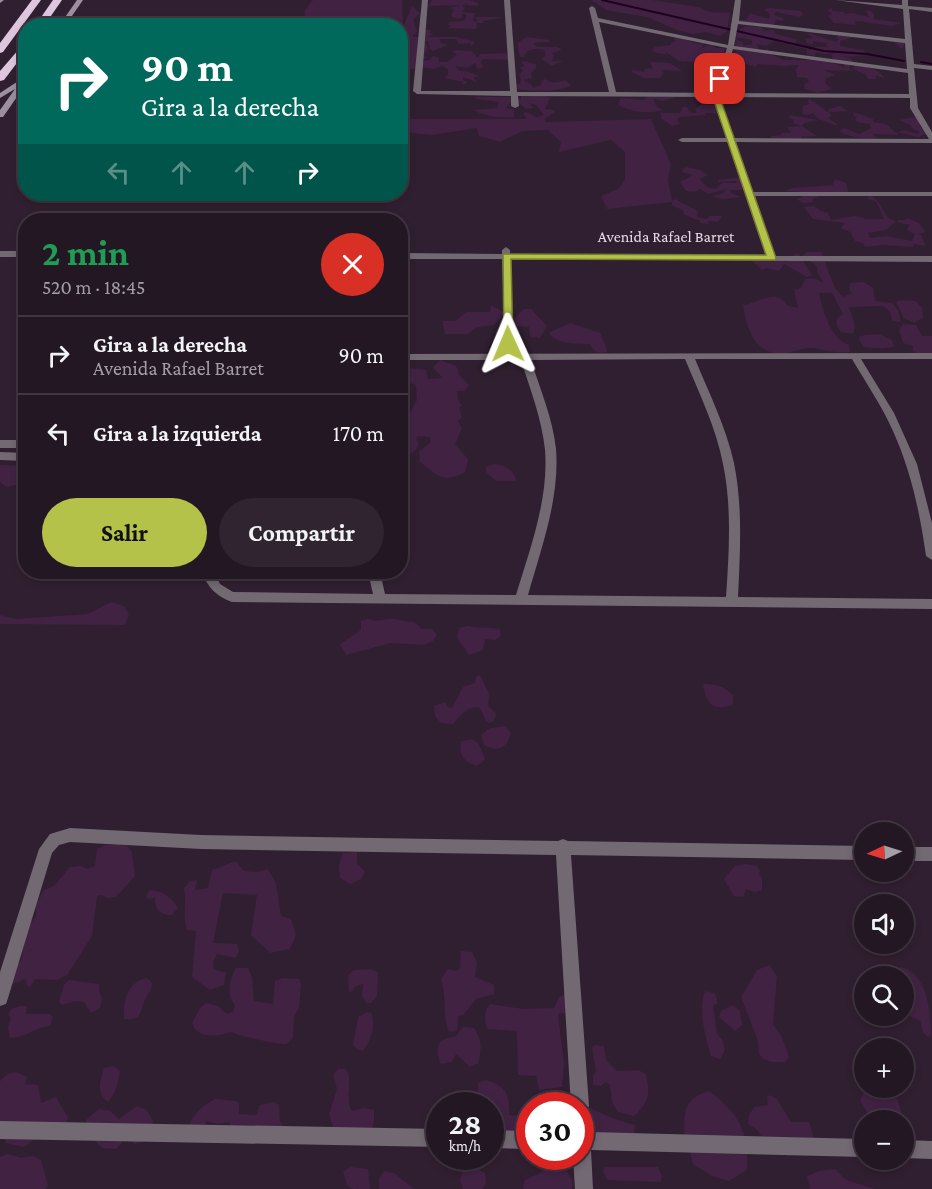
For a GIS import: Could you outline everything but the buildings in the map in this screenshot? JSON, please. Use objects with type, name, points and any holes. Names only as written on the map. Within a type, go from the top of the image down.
[{"type":"highway","points":[[24,18],[37,0]]},
{"type":"highway","points":[[45,18],[58,0]]},
{"type":"highway","points":[[0,50],[18,26]]},
{"type":"highway","points":[[0,78],[18,54]]},
{"type":"street","points":[[68,18],[80,0]]},
{"type":"street","points":[[425,0],[416,91],[426,94],[913,96]]},
{"type":"street","points":[[507,0],[515,106]]},
{"type":"street","points":[[738,0],[730,47],[716,95],[771,255]]},
{"type":"street","points":[[838,0],[905,4],[932,10]]},
{"type":"street","points":[[682,140],[932,139],[914,108],[905,4]]},
{"type":"street","points":[[592,8],[613,94]]},
{"type":"street","points":[[596,20],[730,47],[911,69],[932,68]]},
{"type":"street","points":[[734,28],[909,41]]},
{"type":"street","points":[[0,96],[18,84]]},
{"type":"street","points":[[0,115],[18,89]]},
{"type":"street","points":[[750,194],[932,194]]},
{"type":"street","points":[[0,248],[18,248]]},
{"type":"street","name":"Avenida Rafael Barret","points":[[408,250],[932,259]]},
{"type":"street","name":"Avenida Rafael Barret","points":[[771,255],[932,252]]},
{"type":"street","points":[[506,253],[508,344]]},
{"type":"street","name":"Avenida Rafael Barret","points":[[408,256],[506,253]]},
{"type":"street","points":[[0,254],[18,254]]},
{"type":"street","points":[[408,357],[932,356]]},
{"type":"street","points":[[521,599],[544,519],[551,458],[543,417],[525,357]]},
{"type":"street","points":[[689,357],[714,417],[730,477],[735,549],[732,602]]},
{"type":"street","points":[[855,357],[890,415],[913,468],[928,525],[932,556]]},
{"type":"street","points":[[0,444],[18,444]]},
{"type":"street","points":[[0,456],[18,457]]},
{"type":"street","points":[[210,579],[220,593],[232,597],[932,604]]},
{"type":"street","points":[[376,579],[380,598]]},
{"type":"street","points":[[0,998],[46,849],[55,839],[70,835],[201,842],[563,846],[854,853]]},
{"type":"street","points":[[563,846],[579,1092]]},
{"type":"street","points":[[914,854],[932,854]]},
{"type":"street","points":[[0,1130],[426,1138]]},
{"type":"street","points":[[594,1141],[854,1148]]},
{"type":"street","points":[[914,1149],[932,1150]]},
{"type":"street","points":[[583,1170],[584,1189]]},
{"type":"shaded area","points":[[313,0],[402,0],[403,18],[305,18],[305,10]]},
{"type":"shaded area","points":[[432,0],[468,0],[479,3],[478,6],[467,5],[467,3],[462,6],[465,8],[462,12],[475,13],[474,19],[471,19],[476,22],[477,17],[504,17],[476,23],[477,28],[474,29],[448,28],[451,25],[448,25],[449,22],[463,21],[466,18],[466,14],[461,14],[463,17],[457,19],[451,16],[454,9],[450,8],[461,5],[428,6]]},
{"type":"shaded area","points":[[592,0],[652,0],[698,7],[710,12],[730,13],[727,31],[720,36],[706,32],[693,34],[647,17],[606,10]]},
{"type":"shaded area","points":[[412,6],[420,13],[413,20],[417,31],[412,37],[426,37],[423,36],[422,30],[431,30],[430,33],[433,34],[428,37],[457,37],[475,42],[471,46],[470,43],[459,44],[456,39],[439,39],[441,43],[448,45],[433,51],[428,41],[425,41],[428,49],[424,55],[427,58],[421,60],[420,69],[410,69],[408,67],[407,18]]},
{"type":"shaded area","points":[[832,8],[832,11],[869,17],[866,11],[869,10],[874,14],[874,19],[902,23],[892,26],[858,21],[855,22],[856,25],[834,23],[828,16],[832,14],[827,10]]},
{"type":"shaded area","points":[[764,9],[801,11],[803,15],[800,17],[776,12],[774,15],[785,19],[782,21],[776,19],[773,27],[736,20],[746,20],[750,13],[769,19],[770,14]]},
{"type":"shaded area","points":[[745,26],[761,27],[765,30],[761,31],[773,30],[776,34],[799,40],[795,41],[797,44],[807,46],[809,50],[816,47],[829,47],[826,46],[827,43],[813,41],[813,44],[808,44],[805,39],[813,38],[805,32],[836,42],[839,39],[836,37],[839,35],[905,42],[903,48],[900,48],[894,42],[855,37],[840,41],[840,46],[863,50],[867,55],[848,57],[839,55],[875,70],[885,78],[876,76],[876,79],[868,79],[865,74],[853,69],[854,64],[850,65],[849,69],[854,71],[823,70],[836,75],[826,78],[825,83],[832,89],[818,93],[804,89],[805,84],[809,82],[807,78],[797,77],[796,69],[799,65],[758,64],[755,67],[740,62],[737,65],[745,65],[747,69],[745,71],[733,68],[735,65],[730,63],[737,60],[733,55],[737,51],[733,50],[737,43],[735,39],[742,42],[744,46],[752,44],[752,40],[736,37],[738,31]],"holes":[[[774,41],[807,49],[807,54],[815,56],[816,52],[834,53],[831,55],[833,60],[844,63],[845,68],[826,60],[784,60],[768,53],[768,49],[760,50],[756,44],[766,46]]]},
{"type":"shaded area","points":[[527,37],[550,40],[533,43],[537,47],[558,47],[562,50],[551,53],[554,56],[552,61],[563,61],[552,66],[542,59],[546,55],[541,49],[532,50],[524,57],[520,57],[517,43]]},
{"type":"shaded area","points":[[679,37],[697,44],[704,43],[702,48],[711,44],[716,48],[724,48],[724,54],[714,57],[710,63],[679,61],[666,52],[666,54],[656,53],[652,50],[655,47],[671,45],[676,41],[673,38]]},
{"type":"shaded area","points":[[452,51],[472,51],[478,58],[480,54],[505,53],[509,57],[508,60],[483,59],[480,62],[484,67],[478,69],[475,63],[467,68],[455,66],[460,71],[480,76],[473,77],[477,82],[463,77],[463,80],[468,82],[465,84],[444,78],[448,75],[448,69],[442,66],[434,69],[420,67],[423,61],[433,56],[439,58],[439,62],[447,62],[457,55]]},
{"type":"shaded area","points":[[521,62],[536,64],[536,68],[531,73],[532,78],[523,80],[533,88],[541,85],[542,80],[545,79],[550,82],[565,80],[571,85],[545,91],[518,89],[515,85],[520,84],[519,75],[523,71],[520,67],[525,66]]},
{"type":"shaded area","points":[[650,63],[670,63],[682,71],[661,70],[664,72],[660,78],[644,78],[631,72],[633,70],[645,72],[644,69],[653,68]]},
{"type":"shaded area","points":[[543,95],[550,98],[545,109],[555,112],[544,119],[546,122],[651,119],[671,164],[668,180],[672,201],[675,199],[698,211],[697,217],[707,219],[709,216],[722,216],[718,222],[700,223],[683,214],[684,211],[672,205],[672,202],[607,209],[601,196],[618,189],[625,180],[625,152],[611,140],[559,152],[561,142],[548,130],[522,131],[500,142],[479,136],[477,128],[432,135],[408,133],[408,118],[527,119],[523,114],[526,112],[537,117],[544,115],[536,105],[529,103],[534,108],[526,109],[516,100],[521,99],[521,96]]},
{"type":"shaded area","points":[[647,96],[676,97],[663,101],[653,99],[657,107],[663,110],[657,111],[635,111],[619,105],[620,98],[644,100]]},
{"type":"shaded area","points":[[475,97],[514,97],[506,108],[514,110],[514,117],[493,116],[474,110],[497,108],[499,102]]},
{"type":"shaded area","points":[[810,99],[828,112],[829,109],[840,106],[848,111],[829,112],[831,116],[828,118],[837,124],[835,125],[818,119],[813,113],[806,115],[802,113],[803,106],[809,104]]},
{"type":"shaded area","points":[[701,105],[715,105],[720,114],[705,113],[706,115],[679,117],[677,120],[680,124],[672,126],[661,118],[661,113],[680,113],[683,107],[687,107],[690,113],[697,113],[695,109]]},
{"type":"shaded area","points":[[853,112],[873,119],[873,122],[886,124],[898,135],[872,134],[877,138],[868,139],[839,131],[845,128],[859,134],[871,128],[869,124],[857,122],[855,118],[858,117],[854,116]]},
{"type":"shaded area","points":[[790,115],[818,120],[804,123],[802,126],[817,136],[801,137],[801,139],[771,139],[771,136],[782,135],[781,133],[791,133],[787,127],[801,126],[793,123],[794,120],[788,117]]},
{"type":"shaded area","points":[[916,117],[922,123],[919,125],[927,133],[918,137],[898,132],[904,130],[918,134],[920,132],[911,128],[912,126],[899,120]]},
{"type":"shaded area","points":[[687,167],[700,170],[708,175],[700,179],[710,188],[716,189],[722,183],[737,183],[735,181],[719,182],[718,180],[742,177],[749,190],[730,190],[731,193],[741,197],[723,199],[712,196],[724,193],[726,189],[708,194],[700,189],[694,192],[686,191],[680,182],[693,175],[682,172]]},
{"type":"shaded area","points":[[835,179],[846,183],[849,194],[817,195],[819,197],[812,199],[814,202],[804,203],[796,199],[802,197],[802,192],[784,191],[792,188],[833,185]]},
{"type":"shaded area","points":[[870,195],[877,200],[888,218],[896,221],[886,230],[868,233],[870,238],[886,236],[912,241],[915,234],[907,230],[910,225],[897,222],[907,218],[919,223],[925,232],[918,234],[921,235],[926,246],[913,244],[913,247],[882,245],[865,247],[863,243],[855,241],[850,232],[841,228],[845,223],[813,219],[804,207],[814,206],[828,213],[831,220],[855,216],[884,219],[876,201],[867,199]]},
{"type":"shaded area","points":[[807,252],[821,252],[835,288],[843,297],[852,293],[849,290],[850,283],[864,282],[873,288],[875,301],[892,303],[898,310],[901,322],[892,321],[890,312],[883,306],[849,307],[854,324],[853,334],[841,332],[837,326],[837,318],[843,314],[832,293],[819,293],[828,323],[837,336],[849,345],[850,352],[809,348],[782,354],[764,349],[753,338],[749,330],[743,305],[773,297],[783,300],[788,306],[798,308],[794,290],[801,288],[805,279],[814,278],[824,283],[817,272],[817,267],[803,255]]},
{"type":"shaded area","points":[[795,254],[799,254],[812,275],[807,277],[784,264],[779,271],[766,268],[762,270],[750,259],[785,260],[785,262]]},
{"type":"shaded area","points":[[915,301],[922,308],[923,318],[914,323],[904,318],[896,302]]},
{"type":"shaded area","points":[[491,305],[505,313],[494,325],[477,327],[468,334],[445,334],[442,321],[456,321],[466,312],[490,312]]},
{"type":"shaded area","points":[[524,309],[531,309],[547,326],[540,338],[530,337],[529,327],[513,326],[511,322]]},
{"type":"shaded area","points":[[570,323],[600,333],[607,352],[597,352],[590,344],[564,342],[550,335],[550,332]]},
{"type":"shaded area","points":[[903,324],[916,325],[922,336],[932,336],[932,358],[918,355],[913,350],[913,346],[903,343],[899,330]]},
{"type":"shaded area","points":[[879,334],[892,340],[894,346],[864,347],[859,340],[859,337],[864,335]]},
{"type":"shaded area","points":[[440,360],[456,366],[458,374],[469,385],[464,391],[457,391],[458,400],[462,406],[459,408],[462,417],[458,422],[462,428],[455,444],[468,459],[465,472],[446,478],[436,474],[420,462],[419,452],[431,442],[430,437],[417,436],[416,440],[419,443],[416,449],[408,454],[408,417],[417,400],[416,385],[408,383],[408,369],[426,370],[428,379],[443,378],[433,368]]},
{"type":"shaded area","points":[[494,464],[508,469],[514,474],[516,481],[496,481],[486,472],[486,467]]},
{"type":"shaded area","points":[[0,465],[18,466],[18,485],[6,487],[0,482]]},
{"type":"shaded area","points":[[111,602],[124,606],[129,614],[125,625],[0,624],[0,615],[16,619],[88,614]]},
{"type":"shaded area","points":[[369,619],[414,622],[422,629],[432,629],[437,635],[433,641],[424,645],[391,643],[346,655],[340,644],[361,630],[361,621]]},
{"type":"shaded area","points":[[468,626],[500,630],[501,636],[495,640],[485,639],[483,650],[469,655],[457,637],[459,628]]},
{"type":"shaded area","points":[[480,675],[489,694],[488,706],[496,714],[494,721],[489,723],[486,721],[480,708],[476,707],[465,712],[453,724],[441,723],[435,716],[434,706],[445,702],[448,707],[452,708],[463,687],[475,683],[476,677]]},
{"type":"shaded area","points":[[703,684],[726,689],[733,695],[733,705],[716,707],[712,705],[706,697]]},
{"type":"shaded area","points":[[505,726],[511,733],[501,748],[494,749],[484,745],[481,735],[490,728]]},
{"type":"shaded area","points":[[472,739],[479,744],[485,760],[477,766],[465,760],[460,750],[461,741]]},
{"type":"shaded area","points":[[125,843],[132,852],[135,876],[116,897],[97,896],[92,936],[67,975],[57,980],[35,979],[30,987],[27,986],[26,979],[10,985],[16,966],[21,961],[28,926],[36,917],[36,905],[44,890],[54,886],[70,867],[81,866],[87,869],[95,866],[97,849],[105,845]]},
{"type":"shaded area","points":[[357,852],[357,864],[365,871],[361,879],[350,884],[340,878],[339,865],[343,853]]},
{"type":"shaded area","points":[[236,861],[244,871],[256,872],[268,869],[276,883],[281,916],[291,919],[296,935],[290,949],[270,953],[251,935],[257,895],[223,893],[213,943],[237,944],[239,951],[236,958],[217,954],[213,962],[214,969],[226,973],[224,985],[210,990],[192,977],[196,931],[187,930],[184,888],[190,881],[197,880],[195,890],[208,888],[212,870]]},
{"type":"shaded area","points":[[746,864],[757,866],[762,878],[762,890],[755,892],[746,889],[743,897],[734,896],[724,879],[735,866]]},
{"type":"shaded area","points":[[150,890],[162,893],[173,901],[178,908],[172,915],[159,911],[155,898],[148,899],[146,896]]},
{"type":"shaded area","points":[[461,951],[472,952],[477,962],[475,977],[494,985],[494,994],[476,999],[463,1015],[458,1016],[457,1031],[449,1032],[441,979],[448,969],[456,971],[460,968]]},
{"type":"shaded area","points":[[769,965],[777,976],[773,1025],[782,1037],[789,1057],[784,1062],[772,1062],[759,1054],[758,1041],[741,997],[757,970]]},
{"type":"shaded area","points":[[236,968],[248,968],[252,977],[254,1001],[273,1004],[275,981],[283,978],[299,979],[301,984],[299,1008],[294,1017],[293,1038],[287,1044],[259,1040],[232,1032],[220,1035],[203,1034],[195,1028],[192,1023],[200,1008],[206,1003],[218,1006],[227,1014],[233,1012],[235,1005],[230,996],[229,987]]},
{"type":"shaded area","points":[[371,969],[378,972],[377,996],[371,1003],[366,1003],[362,996],[363,984],[354,987],[353,991],[349,992],[348,975],[354,970]]},
{"type":"shaded area","points":[[914,974],[926,994],[931,1025],[931,1034],[928,1037],[923,1033],[921,1021],[914,1018]]},
{"type":"shaded area","points":[[147,978],[152,986],[140,1013],[136,1018],[124,1019],[124,1006],[128,993],[140,980]]},
{"type":"shaded area","points":[[69,980],[99,984],[102,998],[100,1008],[91,1013],[84,1002],[74,1001],[62,1005],[59,1001],[64,985]]},
{"type":"shaded area","points":[[705,991],[714,993],[717,998],[717,1004],[713,1005],[717,1034],[723,1041],[725,1050],[720,1059],[711,1056],[705,1032],[702,1006]]},
{"type":"shaded area","points":[[566,994],[566,1013],[558,1014],[564,1064],[562,1087],[539,1090],[536,1076],[518,1075],[517,1031],[487,1029],[485,1013],[490,1004],[524,1009],[554,1008],[559,997]]},
{"type":"shaded area","points":[[733,1005],[740,1011],[742,1025],[735,1031],[719,1017],[721,1011]]},
{"type":"shaded area","points":[[27,1006],[26,1014],[50,1014],[53,1017],[50,1026],[10,1038],[8,1028],[11,1018],[8,1015],[11,1009]]},
{"type":"shaded area","points":[[367,1012],[373,1017],[373,1027],[363,1051],[353,1045],[358,1017]]},
{"type":"shaded area","points":[[463,1027],[474,1028],[479,1036],[481,1049],[478,1063],[470,1067],[456,1054],[452,1062],[441,1064],[438,1054],[439,1045],[444,1040],[455,1037]]},
{"type":"shaded area","points":[[604,1046],[606,1060],[617,1071],[638,1070],[646,1074],[648,1097],[634,1116],[618,1112],[612,1102],[610,1085],[606,1082],[601,1086],[593,1085],[593,1076],[596,1071],[592,1047]]},
{"type":"shaded area","points":[[114,1066],[120,1071],[116,1088],[108,1102],[100,1091],[100,1082],[104,1068]]},
{"type":"shaded area","points":[[338,1069],[346,1069],[348,1075],[349,1101],[352,1111],[364,1108],[374,1110],[374,1122],[370,1134],[334,1131],[329,1114],[337,1089],[333,1075]]},
{"type":"shaded area","points":[[16,1072],[27,1077],[25,1084],[38,1085],[41,1103],[56,1097],[68,1118],[64,1129],[41,1134],[24,1147],[6,1143],[0,1130],[0,1081],[8,1074]]},
{"type":"shaded area","points":[[486,1080],[499,1085],[506,1092],[509,1115],[516,1116],[516,1138],[504,1137],[504,1092],[478,1092],[478,1083]]},
{"type":"shaded area","points":[[709,1091],[728,1107],[744,1134],[747,1170],[729,1181],[712,1176],[693,1164],[684,1137],[685,1114],[689,1102]]},
{"type":"shaded area","points":[[770,1095],[777,1099],[791,1122],[809,1122],[816,1146],[801,1154],[788,1156],[782,1151],[773,1151],[756,1129],[748,1124],[749,1115],[754,1107],[768,1105],[767,1097]]},
{"type":"shaded area","points":[[861,1098],[897,1098],[901,1110],[866,1110]]},
{"type":"shaded area","points":[[215,1099],[236,1101],[239,1103],[239,1114],[256,1115],[260,1105],[274,1102],[279,1105],[280,1121],[283,1126],[281,1131],[229,1130],[230,1122],[217,1124],[206,1121],[203,1130],[188,1131],[197,1112]]},
{"type":"shaded area","points":[[137,1106],[147,1110],[153,1121],[147,1140],[135,1144],[129,1140],[126,1132],[122,1143],[116,1149],[102,1148],[86,1131],[86,1120],[99,1109],[110,1111],[119,1119]]},
{"type":"shaded area","points":[[594,1110],[635,1125],[634,1137],[609,1147],[594,1136]]},
{"type":"shaded area","points":[[8,1154],[21,1158],[33,1156],[41,1160],[48,1185],[46,1189],[0,1189],[0,1157]]},
{"type":"shaded area","points":[[350,1167],[368,1169],[370,1189],[353,1189],[347,1185],[343,1172]]},
{"type":"shaded area","points":[[605,1167],[658,1167],[662,1176],[661,1182],[607,1180],[603,1171]]},
{"type":"shaded area","points":[[835,1169],[846,1180],[875,1189],[810,1189],[807,1176],[819,1171]]},
{"type":"shaded area","points":[[463,1170],[479,1170],[485,1173],[486,1183],[483,1189],[463,1189],[460,1181]]},
{"type":"shaded area","points":[[543,1170],[566,1170],[572,1181],[572,1189],[523,1189],[525,1180]]},
{"type":"shaded area","points":[[384,1171],[394,1173],[414,1189],[379,1189],[379,1178]]},
{"type":"waterway","points":[[602,0],[824,51],[867,54],[904,61]]},
{"type":"waterway","points":[[921,62],[932,64]]},
{"type":"route","points":[[508,344],[506,256],[772,258],[716,95],[720,79]]}]
